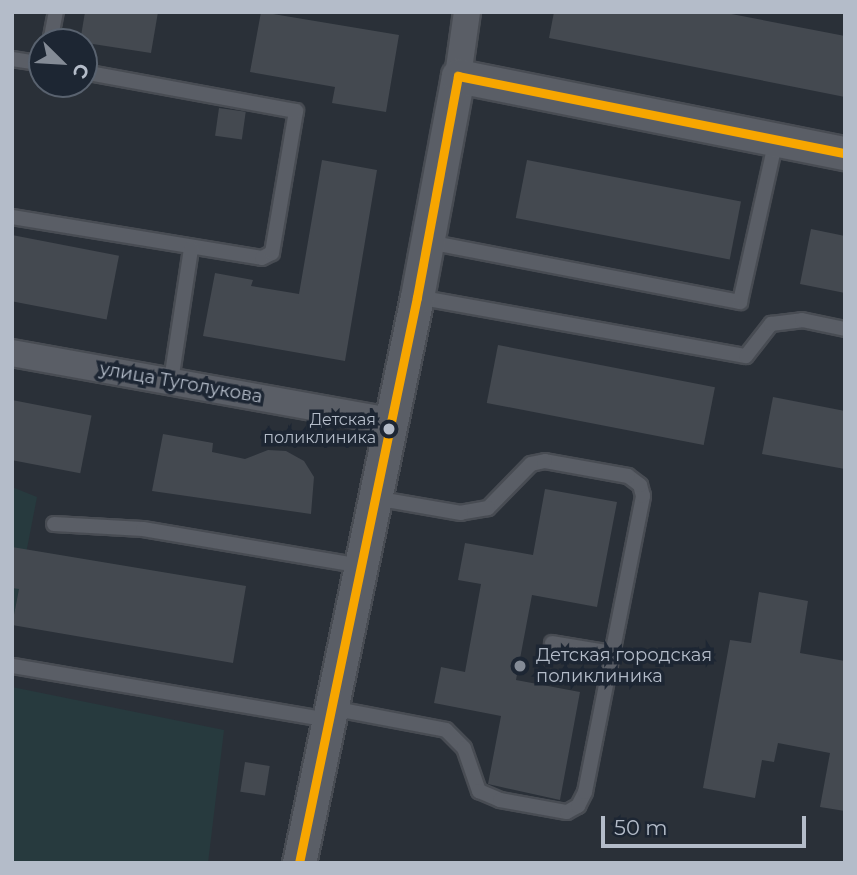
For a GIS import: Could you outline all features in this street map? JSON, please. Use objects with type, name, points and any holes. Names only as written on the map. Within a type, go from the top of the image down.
[{"type":"street","points":[[299,863],[428,242],[467,12]]},
{"type":"street","points":[[458,76],[845,153]]},
{"type":"street","name":"улица Туголукова","points":[[12,353],[390,421]]},
{"type":"lane","points":[[12,217],[262,258],[272,253],[296,111],[98,75]]},
{"type":"lane","points":[[428,242],[740,302],[776,138]]},
{"type":"lane","points":[[171,381],[191,248]]},
{"type":"lane","points":[[417,297],[746,356],[771,324],[802,320],[845,329]]},
{"type":"lane","points":[[13,666],[446,730],[464,748],[479,791],[500,800],[567,812],[578,806],[585,792],[643,496],[640,485],[628,476],[545,461],[531,464],[488,508],[461,513],[375,498]]},
{"type":"lane","points":[[54,524],[143,529],[361,566]]},
{"type":"lane","points":[[552,643],[612,653]]},
{"type":"green space","points":[[12,487],[37,497],[12,626]]},
{"type":"green space","points":[[12,687],[224,730],[208,863],[12,863]]},
{"type":"building","points":[[85,12],[158,12],[151,53],[98,45],[98,28],[82,28]]},
{"type":"building","points":[[261,12],[399,35],[386,112],[332,103],[335,87],[250,72]]},
{"type":"building","points":[[554,12],[721,12],[845,36],[845,97],[549,38]]},
{"type":"building","points":[[219,108],[246,112],[242,139],[215,136]]},
{"type":"building","points":[[322,160],[377,170],[345,361],[203,336],[215,273],[253,280],[251,286],[299,294]]},
{"type":"building","points":[[527,160],[741,202],[730,260],[516,218]]},
{"type":"building","points":[[811,229],[845,236],[845,293],[800,284]]},
{"type":"building","points":[[12,235],[119,256],[107,320],[12,301]]},
{"type":"building","points":[[498,345],[715,387],[704,445],[487,403]]},
{"type":"building","points":[[773,397],[845,411],[845,469],[762,454]]},
{"type":"building","points":[[12,400],[92,415],[80,473],[12,460]]},
{"type":"building","points":[[163,434],[213,443],[212,452],[245,459],[268,450],[286,451],[304,461],[314,477],[311,514],[152,491]]},
{"type":"building","points":[[545,489],[617,502],[597,607],[532,595],[516,680],[580,692],[560,800],[488,784],[501,716],[434,703],[441,667],[465,672],[481,584],[458,580],[465,543],[533,555]]},
{"type":"building","points":[[12,547],[246,586],[233,663],[12,625],[19,589],[12,588]]},
{"type":"building","points":[[759,592],[808,601],[800,653],[845,661],[845,811],[820,807],[830,753],[778,743],[774,762],[762,760],[755,798],[703,788],[730,640],[751,643]]},
{"type":"building","points":[[245,762],[270,766],[265,796],[240,792]]},
{"type":"transit line","points":[[299,863],[417,297],[458,76],[845,153]]},
{"type":"place","name":"Детская поликлиника","points":[[389,429]]},
{"type":"place","name":"Детская городская поликлиника","points":[[520,666]]}]
